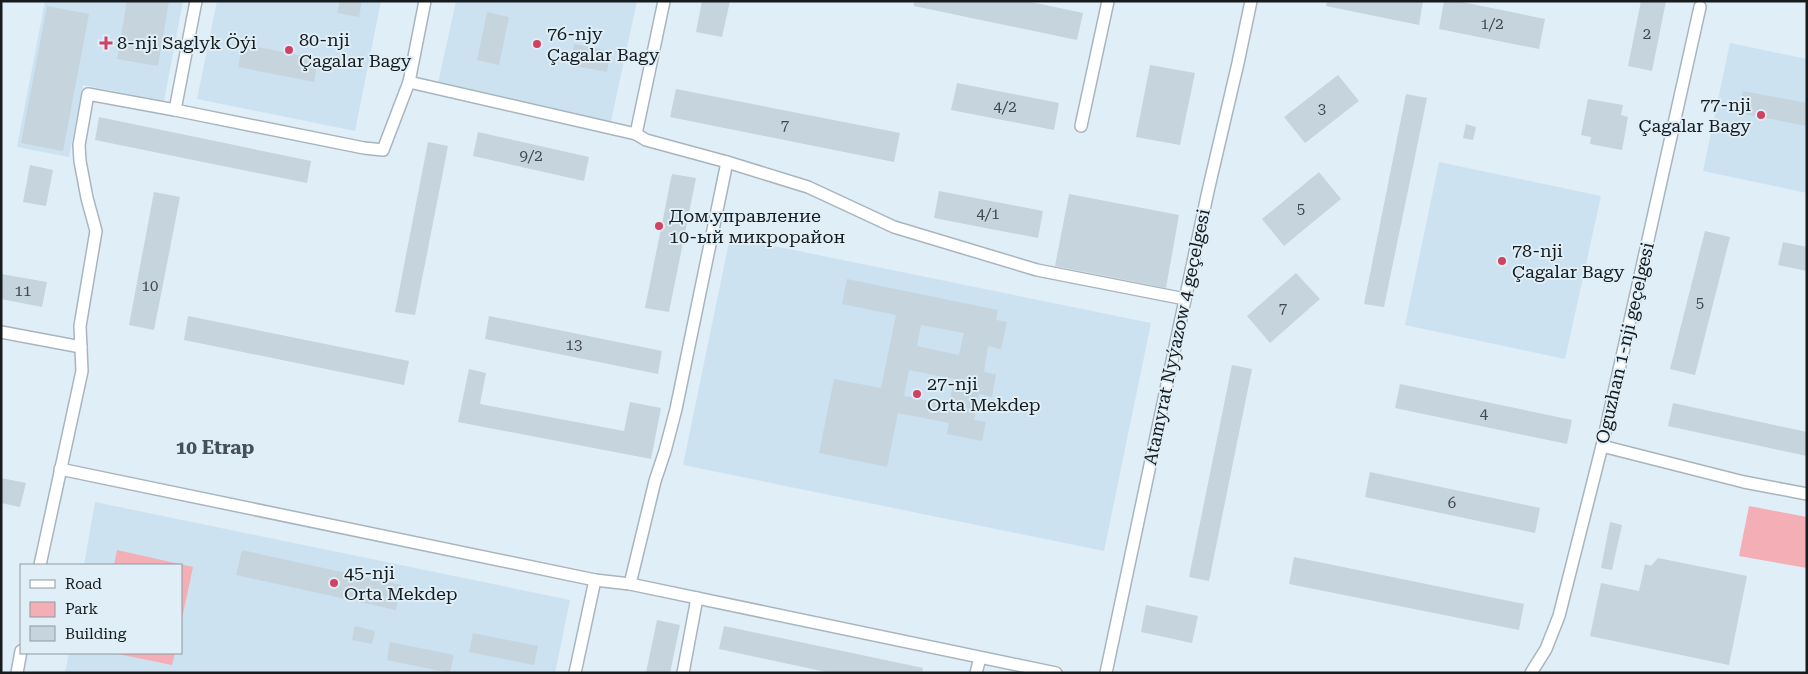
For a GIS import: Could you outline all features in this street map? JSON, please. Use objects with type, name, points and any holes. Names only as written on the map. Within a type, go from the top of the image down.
[{"type":"street","points":[[175,110],[196,1]]},
{"type":"street","points":[[40,564],[82,371],[80,326],[96,230],[87,198],[79,145],[88,94],[364,148],[383,150],[409,82],[425,1]]},
{"type":"street","points":[[636,134],[664,1]]},
{"type":"street","points":[[1082,126],[1108,1]]},
{"type":"street","name":"Atamyrat Nyýazow 4 geçelgesi","points":[[1106,673],[1185,299],[1251,1]]},
{"type":"street","name":"Oguzhan 1-nji geçelgesi","points":[[1531,673],[1546,649],[1559,616],[1602,446],[1700,7]]},
{"type":"street","points":[[409,82],[636,134],[646,140],[808,187],[894,227],[1037,270],[1185,299]]},
{"type":"street","points":[[630,584],[655,481],[676,409],[727,162]]},
{"type":"street","points":[[1,332],[81,347]]},
{"type":"street","points":[[1602,446],[1744,482],[1807,494]]},
{"type":"street","points":[[60,469],[595,580],[630,584],[1056,673]]},
{"type":"street","points":[[575,673],[595,580]]},
{"type":"street","points":[[683,673],[697,598]]},
{"type":"street","points":[[17,673],[20,654]]},
{"type":"street","points":[[976,673],[980,658]]},
{"type":"shaded area","name":"8-nji Saglyk Öýi","points":[[45,1],[183,1],[164,101],[83,85],[69,157],[17,147]]},
{"type":"shaded area","name":"80-nji Çagalar Bagy","points":[[217,1],[381,1],[355,131],[197,99]]},
{"type":"shaded area","name":"76-njy Çagalar Bagy","points":[[456,1],[637,1],[610,126],[437,88]]},
{"type":"shaded area","name":"77-nji Çagalar Bagy","points":[[1730,43],[1807,59],[1807,193],[1703,171]]},
{"type":"shaded area","name":"78-nji Çagalar Bagy","points":[[1439,162],[1601,196],[1565,359],[1405,325]]},
{"type":"shaded area","name":"27-nji Orta Mekdep","points":[[730,237],[1151,323],[1104,551],[683,465]]},
{"type":"shaded area","name":"45-nji Orta Mekdep","points":[[95,502],[570,600],[555,673],[65,673],[69,654],[182,654],[182,564],[84,564]]},
{"type":"green space","points":[[1749,506],[1807,517],[1807,568],[1739,556]]},
{"type":"green space","points":[[117,550],[180,564],[114,564]]},
{"type":"green space","points":[[182,565],[193,567],[182,618]]},
{"type":"green space","points":[[118,654],[175,654],[172,665]]},
{"type":"building","points":[[127,1],[169,1],[158,66],[117,59]]},
{"type":"building","points":[[340,1],[362,1],[359,17],[337,13]]},
{"type":"building","points":[[702,1],[730,1],[722,37],[696,32]]},
{"type":"building","points":[[914,1],[1026,1],[1083,13],[1077,40],[914,6]]},
{"type":"building","points":[[1327,1],[1423,1],[1419,25],[1326,6]]},
{"type":"building","points":[[1444,1],[1457,1],[1545,19],[1539,49],[1439,29]]},
{"type":"building","points":[[1641,1],[1666,1],[1652,71],[1628,66]]},
{"type":"building","points":[[47,6],[89,14],[63,151],[21,143]]},
{"type":"building","points":[[487,12],[509,17],[499,65],[477,60]]},
{"type":"building","points":[[243,44],[318,59],[314,82],[238,67]]},
{"type":"building","points":[[574,44],[611,51],[607,72],[570,65]]},
{"type":"building","points":[[1150,65],[1195,73],[1180,145],[1136,137]]},
{"type":"building","points":[[1338,75],[1359,101],[1305,143],[1284,117]]},
{"type":"building","points":[[957,83],[1059,103],[1054,130],[951,110]]},
{"type":"building","points":[[676,89],[900,133],[894,162],[670,117]]},
{"type":"building","points":[[1743,91],[1807,103],[1807,126],[1739,113]]},
{"type":"building","points":[[1406,94],[1427,98],[1384,307],[1364,304]]},
{"type":"building","points":[[1588,99],[1623,105],[1621,115],[1628,117],[1622,150],[1590,144],[1591,137],[1581,135]]},
{"type":"building","points":[[99,117],[311,161],[307,183],[95,140]]},
{"type":"building","points":[[1466,124],[1476,127],[1473,140],[1463,138]]},
{"type":"building","points":[[478,132],[589,157],[584,181],[473,156]]},
{"type":"building","points":[[428,142],[448,146],[415,315],[395,312]]},
{"type":"building","points":[[30,165],[53,170],[46,206],[23,202]]},
{"type":"building","points":[[1319,172],[1341,199],[1284,246],[1262,219]]},
{"type":"building","points":[[672,174],[696,178],[669,312],[645,308]]},
{"type":"building","points":[[939,191],[1043,211],[1038,238],[934,218]]},
{"type":"building","points":[[154,192],[180,197],[154,330],[129,325]]},
{"type":"building","points":[[1069,194],[1179,215],[1166,288],[1055,266]]},
{"type":"building","points":[[1705,231],[1730,237],[1695,375],[1670,369]]},
{"type":"building","points":[[1783,242],[1807,247],[1807,271],[1778,265]]},
{"type":"building","points":[[1296,273],[1320,299],[1270,343],[1247,316]]},
{"type":"building","points":[[1,274],[47,282],[42,307],[1,299]]},
{"type":"building","points":[[847,279],[998,310],[996,320],[1007,322],[1001,349],[988,346],[984,372],[996,374],[992,397],[979,394],[974,420],[986,422],[982,441],[947,434],[949,423],[898,413],[887,467],[819,453],[834,379],[881,388],[896,315],[842,304]],"holes":[[[921,325],[964,333],[959,355],[917,346]],[[909,370],[954,379],[949,405],[904,396]]]},
{"type":"building","points":[[188,316],[409,361],[404,385],[184,340]]},
{"type":"building","points":[[489,316],[662,351],[658,374],[485,339]]},
{"type":"building","points":[[1232,365],[1252,369],[1209,581],[1189,577]]},
{"type":"building","points":[[469,369],[486,373],[480,404],[624,431],[630,402],[661,408],[651,459],[458,422]]},
{"type":"building","points":[[1400,384],[1572,420],[1567,444],[1395,408]]},
{"type":"building","points":[[1673,403],[1807,432],[1807,456],[1668,426]]},
{"type":"building","points":[[1370,472],[1540,508],[1535,533],[1365,497]]},
{"type":"building","points":[[1,478],[26,483],[20,507],[1,503]]},
{"type":"building","points":[[1610,522],[1622,525],[1612,570],[1601,568]]},
{"type":"building","points":[[242,550],[401,585],[396,610],[236,575]]},
{"type":"building","points":[[1294,557],[1524,604],[1519,630],[1289,584]]},
{"type":"building","points":[[1658,558],[1747,576],[1729,665],[1590,636],[1601,583],[1639,591],[1645,564],[1651,566]]},
{"type":"building","points":[[1146,605],[1198,616],[1192,643],[1141,632]]},
{"type":"building","points":[[657,620],[680,625],[670,673],[646,673]]},
{"type":"building","points":[[355,626],[375,631],[372,644],[352,640]]},
{"type":"building","points":[[724,626],[923,668],[922,673],[831,673],[719,649]]},
{"type":"building","points":[[473,633],[538,646],[534,665],[469,652]]},
{"type":"building","points":[[390,642],[454,655],[450,673],[387,660]]},
{"type":"place","name":"8-nji Saglyk Öýi","points":[[106,43]]},
{"type":"place","name":"76-njy Çagalar Bagy","points":[[537,44]]},
{"type":"place","name":"80-nji Çagalar Bagy","points":[[289,50]]},
{"type":"place","name":"77-nji Çagalar Bagy","points":[[1761,115]]},
{"type":"place","name":"Дом.управление 10-ый микрорайон","points":[[659,226]]},
{"type":"place","name":"78-nji Çagalar Bagy","points":[[1502,261]]},
{"type":"place","name":"27-nji Orta Mekdep","points":[[917,394]]},
{"type":"place","name":"45-nji Orta Mekdep","points":[[334,583]]},
{"type":"district","name":"10 Etrap","points":[[215,447]]}]
